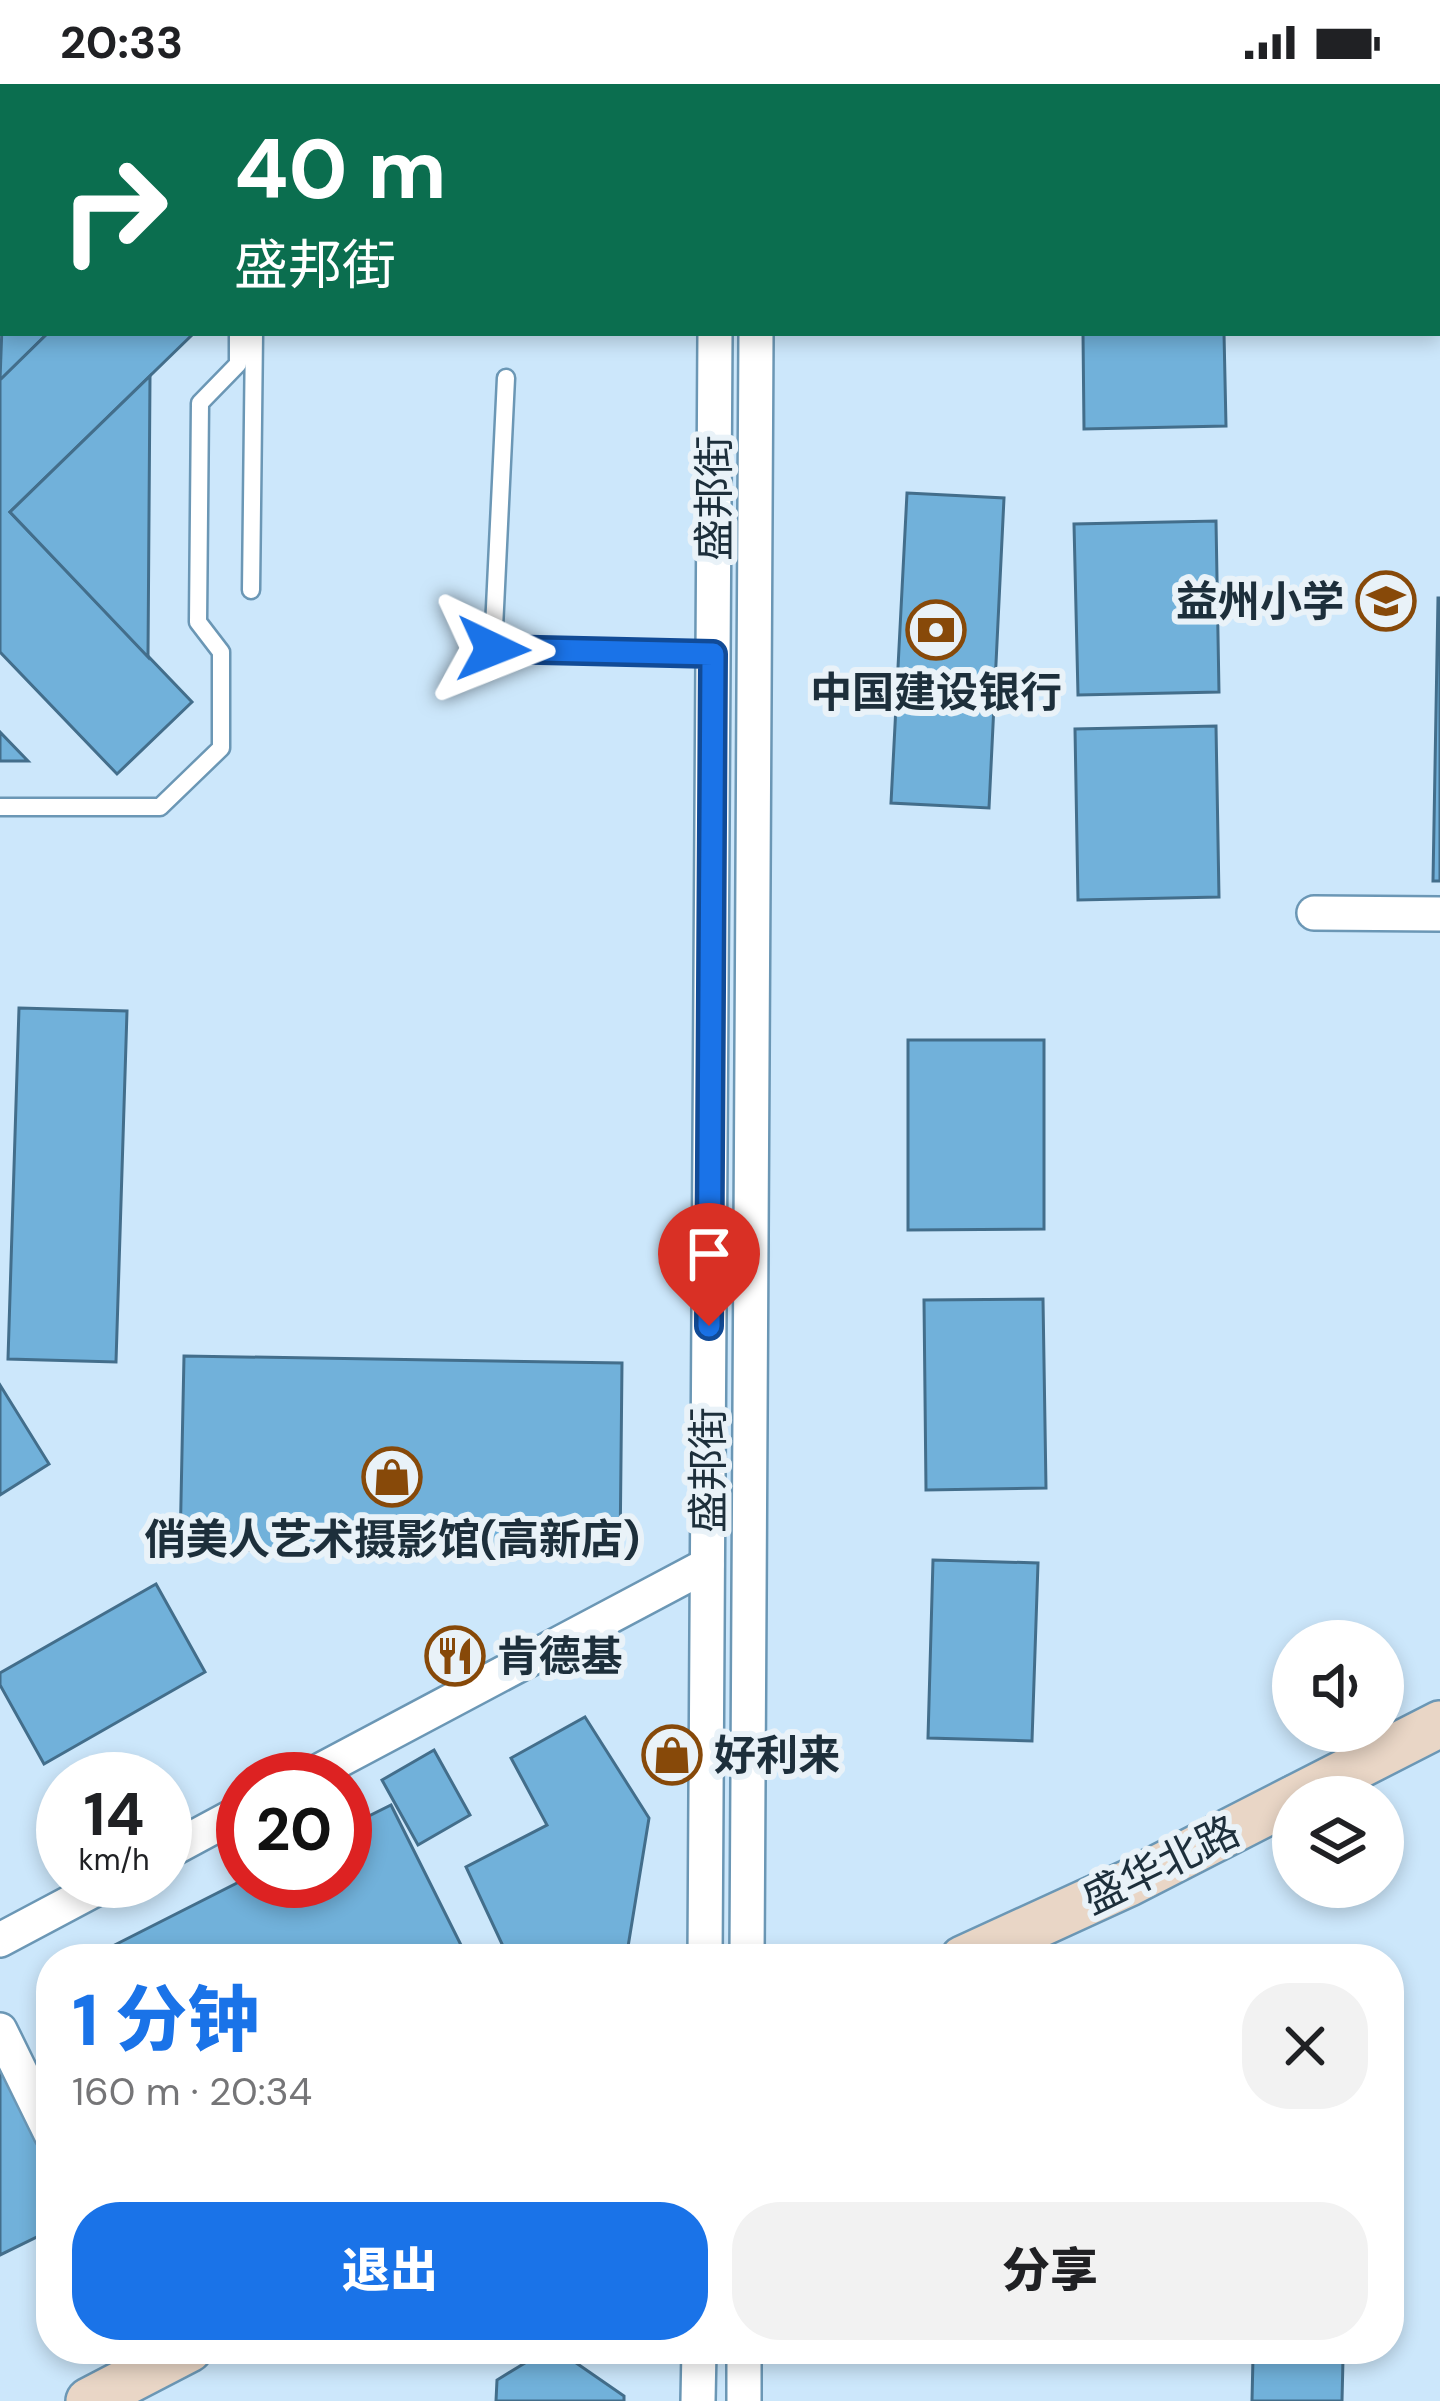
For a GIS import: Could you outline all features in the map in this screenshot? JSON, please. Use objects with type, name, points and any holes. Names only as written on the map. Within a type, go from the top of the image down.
[{"type":"street","name":"盛邦街","points":[[705,1944],[716,336]]},
{"type":"street","name":"盛邦街","points":[[747,1944],[756,336]]},
{"type":"street","points":[[1314,913],[1440,914]]},
{"type":"street","points":[[355,1752],[707,1565]]},
{"type":"street","name":"盛华北路","points":[[1338,1776],[1440,1724]]},
{"type":"street","name":"盛华北路","points":[[995,1944],[1272,1810]]},
{"type":"street","points":[[0,1940],[60,1908]]},
{"type":"street","points":[[0,2030],[36,2103]]},
{"type":"street","points":[[89,2401],[153,2364]]},
{"type":"street","points":[[698,2401],[699,2364]]},
{"type":"street","points":[[744,2401],[745,2364]]},
{"type":"lane","points":[[0,807],[160,807],[221,748],[221,652],[198,622],[200,403],[238,364],[238,336]]},
{"type":"lane","points":[[251,590],[254,336]]},
{"type":"lane","points":[[506,378],[493,649],[713,654]]},
{"type":"building","points":[[2,336],[45,336],[0,380]]},
{"type":"building","points":[[45,336],[191,336],[10,512],[192,702],[117,774],[0,652],[0,380]]},
{"type":"building","points":[[1083,336],[1224,336],[1226,426],[1084,429]]},
{"type":"building","points":[[150,376],[148,657],[10,512]]},
{"type":"building","points":[[907,493],[1004,498],[989,808],[891,803]]},
{"type":"building","points":[[1216,521],[1219,692],[1078,695],[1074,524]]},
{"type":"building","points":[[1438,598],[1440,881],[1433,881]]},
{"type":"building","points":[[1216,726],[1219,897],[1078,900],[1075,729]]},
{"type":"building","points":[[0,732],[28,761],[0,761]]},
{"type":"building","points":[[19,1008],[127,1011],[116,1362],[8,1359]]},
{"type":"building","points":[[908,1040],[1044,1040],[1044,1229],[908,1230]]},
{"type":"building","points":[[1043,1299],[1046,1488],[926,1490],[924,1300]]},
{"type":"building","points":[[184,1356],[622,1363],[620,1556],[180,1549]]},
{"type":"building","points":[[0,1385],[49,1464],[0,1495]]},
{"type":"building","points":[[933,1560],[1038,1563],[1032,1741],[928,1738]]},
{"type":"building","points":[[156,1584],[205,1672],[65,1752],[37,1752],[0,1685],[0,1673]]},
{"type":"building","points":[[585,1717],[649,1818],[628,1944],[502,1944],[466,1867],[547,1825],[511,1758]]},
{"type":"building","points":[[434,1750],[470,1815],[418,1845],[382,1780]]},
{"type":"building","points":[[391,1805],[460,1944],[117,1944],[216,1894],[216,1908],[372,1908],[372,1814]]},
{"type":"building","points":[[0,2057],[36,2133],[36,2237],[0,2255]]},
{"type":"building","points":[[523,2364],[578,2364],[624,2396],[624,2401],[496,2401],[497,2380]]},
{"type":"building","points":[[1253,2364],[1343,2364],[1342,2401],[1252,2401]]},
{"type":"place","name":"益州小学","points":[[1386,601]]},
{"type":"place","name":"中国建设银行","points":[[936,630]]},
{"type":"place","name":"俏美人艺术摄影馆(高新店)","points":[[392,1477]]},
{"type":"place","name":"肯德基","points":[[455,1656]]},
{"type":"place","name":"好利来","points":[[672,1755]]},
{"type":"route","points":[[493,649],[713,654],[709,1326]]}]
